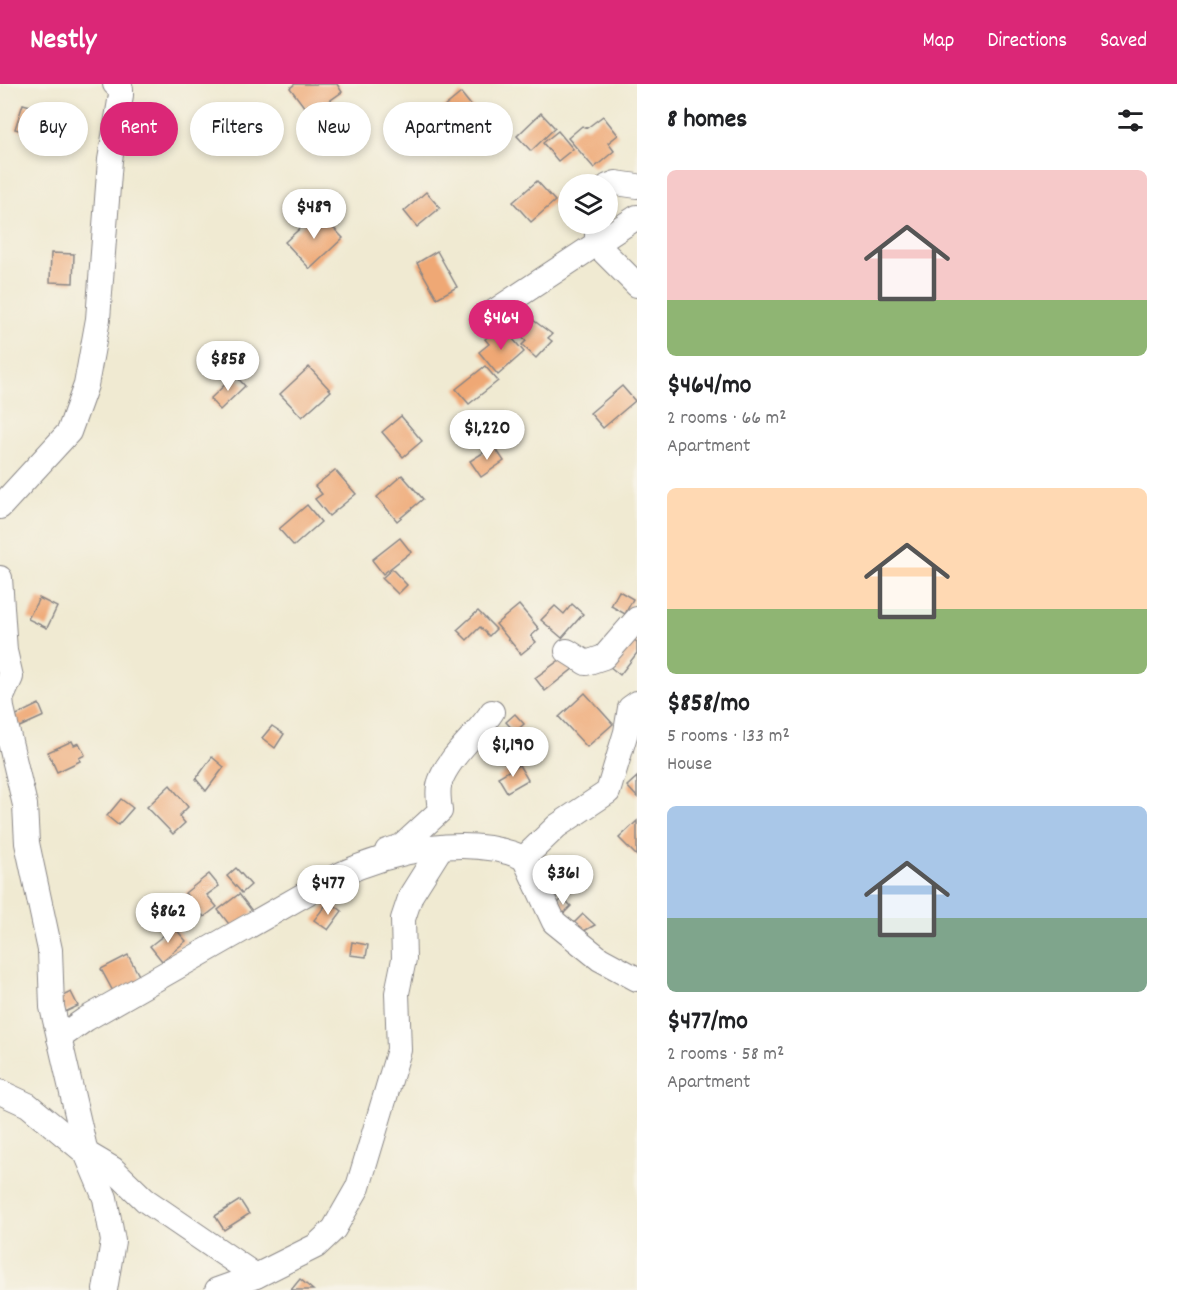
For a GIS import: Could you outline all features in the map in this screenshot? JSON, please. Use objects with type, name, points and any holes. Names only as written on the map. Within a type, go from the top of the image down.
[{"type":"street","points":[[0,507],[69,432],[86,385],[98,319],[110,160],[121,95],[121,89],[115,84]]},
{"type":"street","points":[[618,183],[637,186]]},
{"type":"street","points":[[618,227],[637,217]]},
{"type":"street","points":[[489,315],[597,234],[637,285]]},
{"type":"street","points":[[0,578],[5,651],[11,676],[1,699],[2,708],[25,805],[27,843],[50,950],[52,1007],[86,1153],[105,1198],[113,1241],[105,1290]]},
{"type":"street","points":[[567,651],[586,663],[604,657],[637,619]]},
{"type":"street","points":[[524,858],[557,826],[608,792],[624,739],[630,708],[637,703]]},
{"type":"street","points":[[59,1038],[86,1019],[337,876],[380,854],[402,846],[440,811],[439,783],[452,761],[479,732],[492,712]]},
{"type":"street","points":[[368,861],[440,849],[506,850],[524,858],[554,922],[600,959],[637,979]]},
{"type":"street","points":[[217,1290],[256,1276],[316,1246],[334,1229],[358,1186],[399,1050],[397,993],[404,959],[403,919],[411,895],[440,849]]},
{"type":"street","points":[[0,1092],[28,1105],[86,1153],[113,1169],[145,1200],[256,1276]]},
{"type":"building","points":[[295,84],[337,84],[342,92],[328,102],[300,102],[290,88]]},
{"type":"building","points":[[461,93],[468,102],[450,102]]},
{"type":"building","points":[[541,113],[555,128],[531,151],[517,136]]},
{"type":"building","points":[[603,116],[618,135],[608,143],[614,151],[594,168],[568,138],[582,126],[587,128]]},
{"type":"building","points":[[558,131],[573,149],[558,161],[543,143]]},
{"type":"building","points":[[537,181],[555,201],[531,222],[513,202]]},
{"type":"building","points":[[426,192],[440,208],[417,227],[404,211]]},
{"type":"building","points":[[318,212],[343,238],[310,269],[285,242]]},
{"type":"building","points":[[437,251],[457,287],[437,298],[417,263]]},
{"type":"building","points":[[51,253],[74,254],[73,283],[50,282]]},
{"type":"building","points":[[533,320],[552,334],[548,338],[552,341],[536,358],[522,345],[526,341],[519,335]]},
{"type":"building","points":[[496,330],[502,337],[507,332],[524,352],[498,375],[479,352],[489,344],[485,339]]},
{"type":"building","points":[[485,366],[498,381],[469,404],[456,389]]},
{"type":"building","points":[[309,367],[331,391],[302,417],[280,394]]},
{"type":"building","points":[[235,375],[245,386],[220,410],[210,399]]},
{"type":"building","points":[[622,386],[635,401],[603,428],[590,413]]},
{"type":"building","points":[[401,416],[422,441],[403,457],[382,432]]},
{"type":"building","points":[[494,446],[504,461],[481,477],[470,461]]},
{"type":"building","points":[[335,470],[356,494],[329,516],[315,499],[322,494],[315,486]]},
{"type":"building","points":[[402,475],[423,499],[397,521],[377,497]]},
{"type":"building","points":[[307,505],[321,522],[294,546],[279,529]]},
{"type":"building","points":[[400,538],[411,552],[383,574],[372,560]]},
{"type":"building","points":[[392,569],[407,585],[398,594],[382,578]]},
{"type":"building","points":[[619,591],[633,599],[625,614],[611,606]]},
{"type":"building","points":[[39,598],[57,607],[47,628],[28,619]]},
{"type":"building","points":[[572,604],[583,614],[562,638],[541,620],[555,606],[564,614]]},
{"type":"building","points":[[519,605],[539,629],[531,636],[536,642],[521,654],[496,624]]},
{"type":"building","points":[[478,611],[496,629],[489,636],[480,627],[467,640],[457,630]]},
{"type":"building","points":[[631,638],[637,642],[637,653],[620,675],[609,666]]},
{"type":"building","points":[[565,656],[574,668],[545,691],[535,678]]},
{"type":"building","points":[[585,693],[613,724],[587,747],[559,717]]},
{"type":"building","points":[[39,704],[44,716],[15,729],[10,718]]},
{"type":"building","points":[[515,714],[524,724],[515,732],[506,722]]},
{"type":"building","points":[[272,726],[284,734],[275,748],[262,738]]},
{"type":"building","points":[[72,741],[74,745],[79,743],[85,755],[79,758],[80,761],[57,772],[48,752]]},
{"type":"building","points":[[212,757],[224,767],[206,791],[196,779]]},
{"type":"building","points":[[519,765],[528,780],[507,792],[498,777]]},
{"type":"building","points":[[637,777],[637,797],[627,786]]},
{"type":"building","points":[[170,785],[188,807],[179,816],[185,823],[173,834],[147,807]]},
{"type":"building","points":[[121,799],[133,808],[118,825],[107,816]]},
{"type":"building","points":[[637,821],[637,856],[619,838]]},
{"type":"building","points":[[236,868],[251,885],[242,893],[227,876]]},
{"type":"building","points":[[209,874],[219,886],[207,895],[217,907],[204,917],[185,893]]},
{"type":"building","points":[[239,894],[253,912],[232,928],[218,910]]},
{"type":"building","points":[[563,898],[571,906],[564,913],[555,906]]},
{"type":"building","points":[[329,901],[342,911],[328,930],[314,920]]},
{"type":"building","points":[[583,914],[595,925],[582,932],[573,924]]},
{"type":"building","points":[[174,927],[186,941],[162,961],[150,946]]},
{"type":"building","points":[[352,942],[368,945],[366,957],[350,955]]},
{"type":"building","points":[[128,955],[142,981],[115,995],[101,969]]},
{"type":"building","points":[[71,992],[78,1006],[63,1013],[56,999]]},
{"type":"building","points":[[240,1200],[249,1214],[224,1230],[215,1216]]},
{"type":"building","points":[[300,1279],[313,1290],[291,1290]]}]
